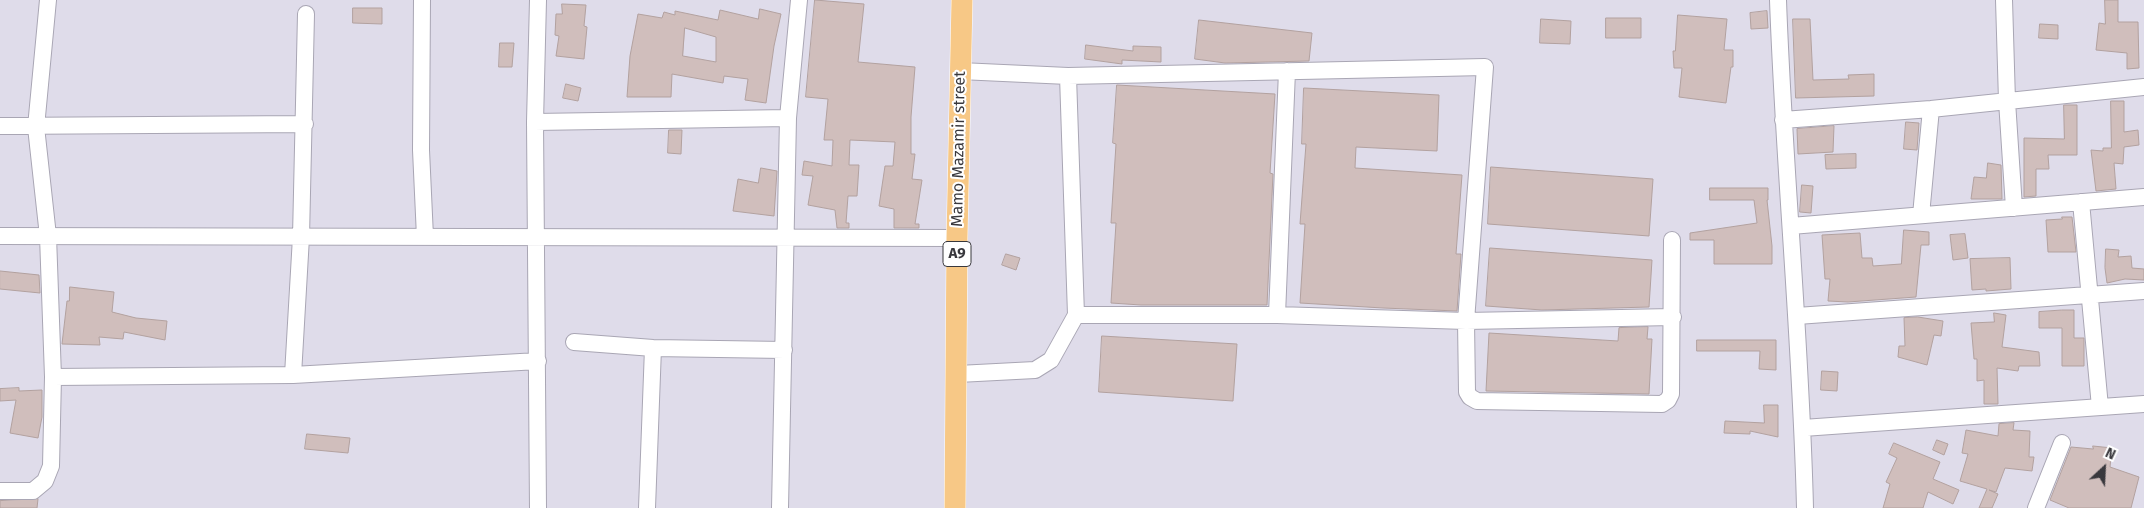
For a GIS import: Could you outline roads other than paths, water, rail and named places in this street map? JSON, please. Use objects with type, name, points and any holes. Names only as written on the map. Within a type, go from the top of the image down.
[{"type":"main road","name":"Mamo Mazamir street","points":[[955,508],[958,374],[957,238],[962,0]]},
{"type":"street","points":[[0,491],[32,491],[45,481],[51,466],[53,377],[48,236],[36,127],[48,0]]},
{"type":"street","points":[[422,0],[421,150],[425,237]]},
{"type":"street","points":[[538,0],[535,122],[538,508]]},
{"type":"street","points":[[780,508],[788,118],[799,0]]},
{"type":"street","points":[[1778,0],[1782,120],[1797,316],[1805,508]]},
{"type":"street","points":[[2004,0],[2007,101],[2014,208]]},
{"type":"street","points":[[293,375],[302,237],[306,14]]},
{"type":"street","points":[[960,71],[1068,76],[1485,67],[1466,321],[1467,392],[1470,397],[1477,401],[1662,404],[1668,400],[1671,394],[1672,240]]},
{"type":"street","points":[[1277,315],[1287,71]]},
{"type":"street","points":[[958,374],[1035,370],[1046,365],[1057,352],[1076,315],[1068,76]]},
{"type":"street","points":[[1782,120],[1931,109],[2144,87]]},
{"type":"street","points":[[1921,215],[1931,109]]},
{"type":"street","points":[[535,122],[788,118]]},
{"type":"street","points":[[0,126],[305,124]]},
{"type":"street","points":[[1791,226],[2144,197]]},
{"type":"street","points":[[2081,202],[2100,407]]},
{"type":"street","points":[[0,236],[957,238]]},
{"type":"street","points":[[1797,316],[2144,291]]},
{"type":"street","points":[[1076,315],[1277,315],[1466,321],[1672,317]]},
{"type":"street","points":[[574,342],[653,348],[784,350]]},
{"type":"street","points":[[646,508],[653,348]]},
{"type":"street","points":[[53,377],[293,375],[538,361]]},
{"type":"street","points":[[1803,428],[2144,404]]},
{"type":"street","points":[[2036,508],[2062,443]]}]
